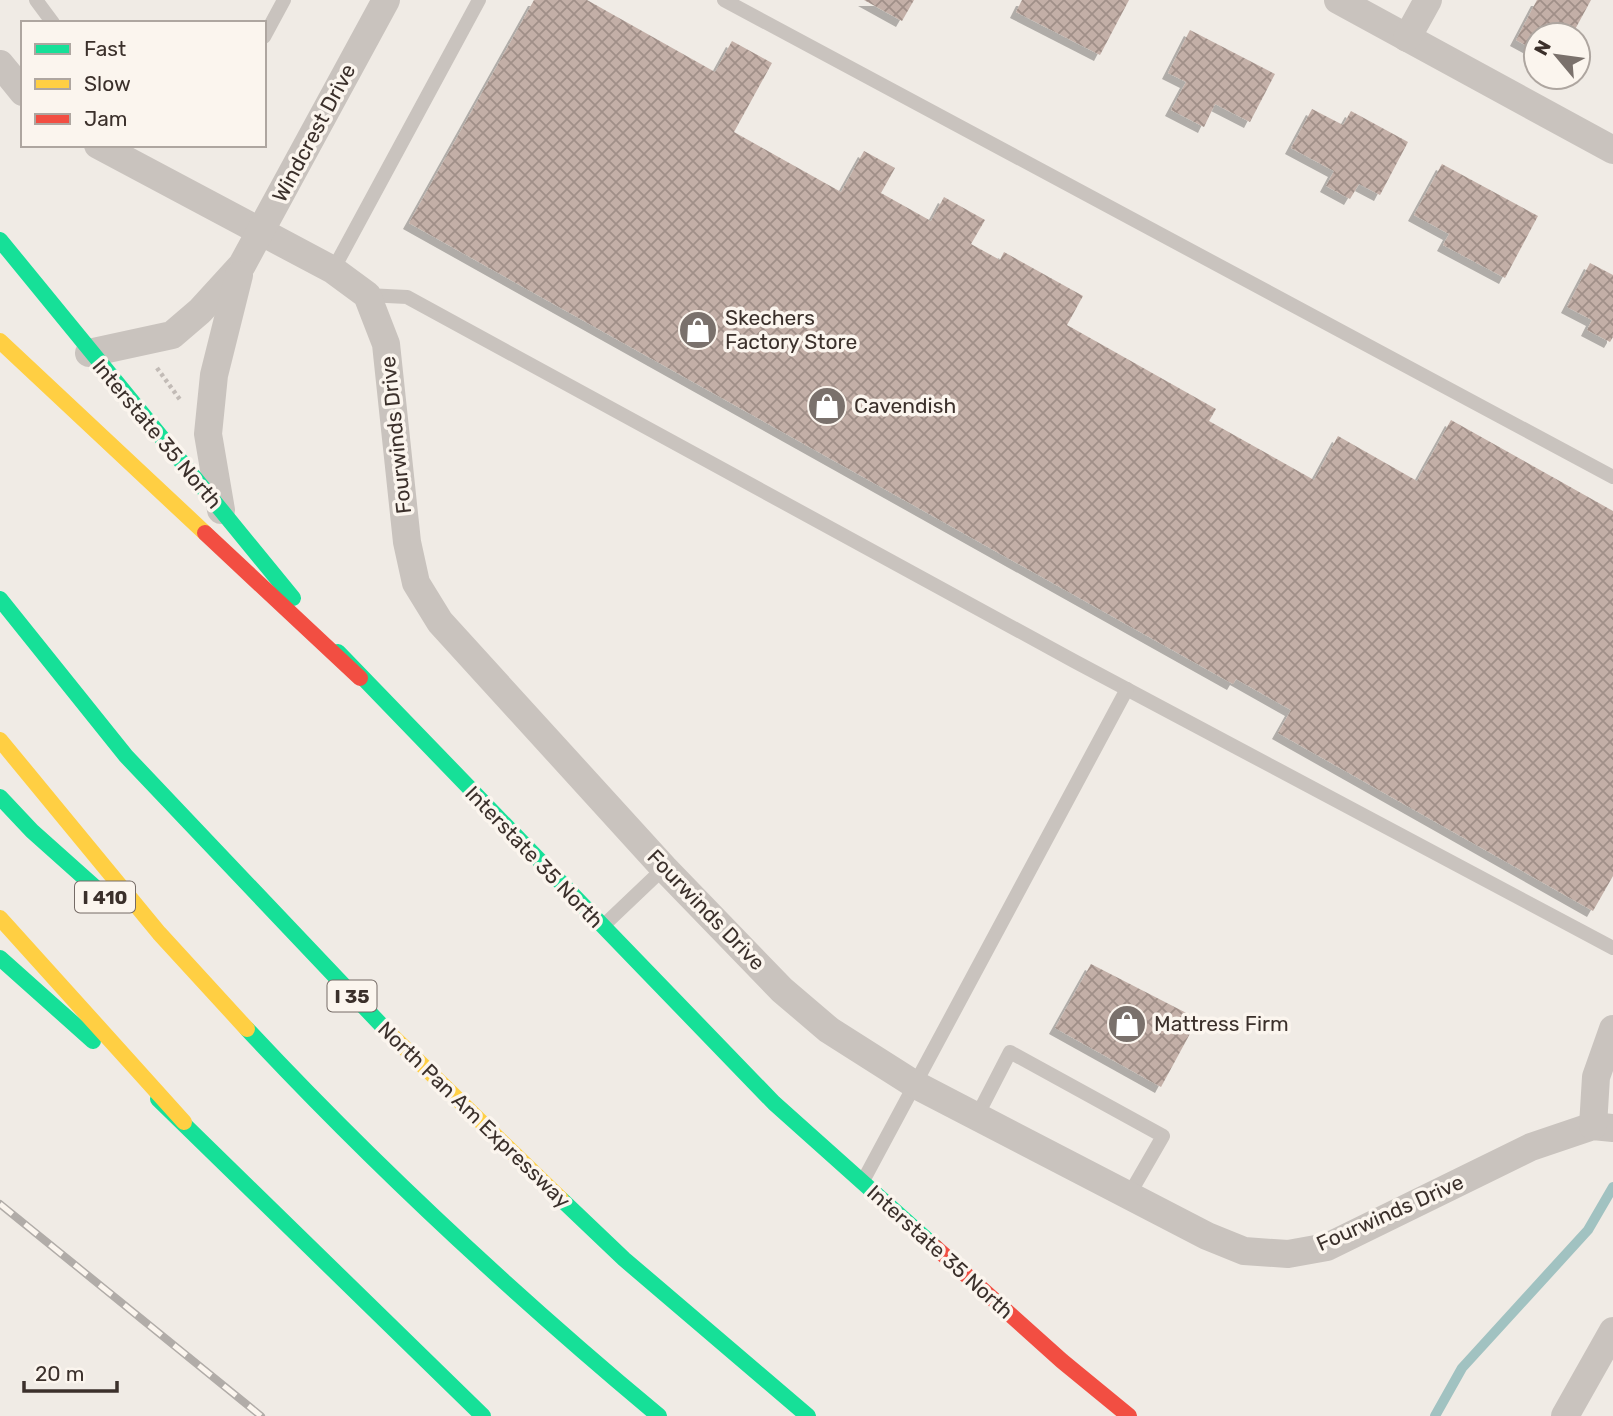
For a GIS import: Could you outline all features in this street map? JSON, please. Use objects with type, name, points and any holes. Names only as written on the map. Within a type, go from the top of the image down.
[{"type":"main road","name":"Interstate 35 North","points":[[0,240],[89,353],[360,678],[774,1103],[1062,1361],[1129,1416]]},
{"type":"main road","points":[[0,341],[360,678]]},
{"type":"main road","name":"North Pan Am Expressway","points":[[0,599],[126,756],[397,1042],[624,1259],[808,1416]]},
{"type":"main road","points":[[0,740],[213,993],[414,1199],[536,1310],[659,1416]]},
{"type":"main road","name":"I 410","points":[[0,797],[32,831],[213,993]]},
{"type":"main road","points":[[0,918],[184,1122]]},
{"type":"main road","points":[[0,958],[184,1122],[483,1416]]},
{"type":"street","name":"Windcrest Drive","points":[[89,353],[172,334],[201,311],[242,265],[386,0]]},
{"type":"street","points":[[1338,0],[1612,147]]},
{"type":"street","points":[[1408,38],[1428,0]]},
{"type":"street","points":[[0,64],[21,90]]},
{"type":"street","points":[[103,147],[333,270],[366,295]]},
{"type":"street","name":"Windcrest Drive","points":[[222,512],[208,434],[214,375],[242,265]]},
{"type":"street","name":"Fourwinds Drive","points":[[366,295],[386,344],[407,542],[416,583],[440,622],[664,867],[782,990],[829,1030],[914,1084],[1244,1251],[1288,1254],[1326,1247],[1531,1147],[1603,1127]]},
{"type":"street","points":[[1603,1127],[1596,1077],[1613,1029]]},
{"type":"street","points":[[1565,1416],[1613,1331]]},
{"type":"lane","points":[[36,0],[52,21]]},
{"type":"lane","points":[[266,33],[284,0]]},
{"type":"lane","points":[[333,270],[479,0]]},
{"type":"lane","points":[[724,0],[1613,477]]},
{"type":"lane","points":[[366,295],[407,298],[1127,689],[1613,948]]},
{"type":"lane","points":[[862,1182],[1127,689]]},
{"type":"lane","points":[[602,927],[664,867]]},
{"type":"lane","points":[[977,1116],[1010,1052],[1163,1136],[1129,1195]]},
{"type":"path","points":[[150,359],[186,407]]},
{"type":"building","points":[[534,0],[587,0],[715,72],[732,41],[772,63],[734,132],[841,192],[864,151],[895,168],[881,193],[931,221],[944,197],[985,220],[971,244],[1000,260],[1004,252],[1083,296],[1067,325],[1216,409],[1209,421],[1314,480],[1338,436],[1417,481],[1451,420],[1613,511],[1613,876],[1593,911],[1278,733],[1291,710],[1236,679],[1233,684],[409,223]]},
{"type":"building","points":[[864,0],[914,0],[902,21]]},
{"type":"building","points":[[1022,0],[1129,0],[1100,55],[1016,12]]},
{"type":"building","points":[[1537,0],[1591,0],[1580,21],[1526,21]]},
{"type":"building","points":[[1522,29],[1522,43],[1516,40]]},
{"type":"building","points":[[1190,30],[1275,74],[1250,122],[1215,104],[1204,127],[1171,110],[1186,82],[1168,73]]},
{"type":"building","points":[[1312,109],[1343,125],[1351,111],[1408,142],[1380,195],[1359,184],[1350,199],[1326,186],[1334,171],[1291,148]]},
{"type":"building","points":[[1442,164],[1538,216],[1505,278],[1443,245],[1449,234],[1414,215]]},
{"type":"building","points":[[1590,263],[1613,275],[1613,337],[1610,342],[1587,330],[1592,320],[1567,307]]},
{"type":"building","name":"Mattress Firm","points":[[1091,964],[1198,1019],[1161,1087],[1055,1028]]},
{"type":"waterway","points":[[1435,1416],[1462,1368],[1588,1230],[1613,1187]]},
{"type":"railway","points":[[0,1204],[261,1416]]},
{"type":"traffic: fast","points":[[0,240],[293,598]]},
{"type":"traffic: fast","points":[[0,599],[126,756],[386,1030]]},
{"type":"traffic: fast","points":[[338,652],[774,1103],[935,1247]]},
{"type":"traffic: fast","points":[[0,797],[32,831],[107,898]]},
{"type":"traffic: fast","points":[[0,958],[93,1041]]},
{"type":"traffic: fast","points":[[247,1029],[345,1131],[447,1229],[659,1416]]},
{"type":"traffic: fast","points":[[158,1099],[483,1416]]},
{"type":"traffic: fast","points":[[561,1199],[624,1259],[808,1416]]},
{"type":"traffic: slow","points":[[0,341],[205,533]]},
{"type":"traffic: slow","points":[[0,740],[159,933],[247,1029]]},
{"type":"traffic: slow","points":[[0,918],[184,1122]]},
{"type":"traffic: slow","points":[[386,1030],[561,1199]]},
{"type":"traffic: jam","points":[[205,533],[360,678]]},
{"type":"traffic: jam","points":[[935,1247],[1062,1361],[1129,1416]]},
{"type":"place","name":"Skechers Factory Store","points":[[698,330]]},
{"type":"place","name":"Cavendish","points":[[827,406]]},
{"type":"place","name":"Mattress Firm","points":[[1127,1024]]}]
